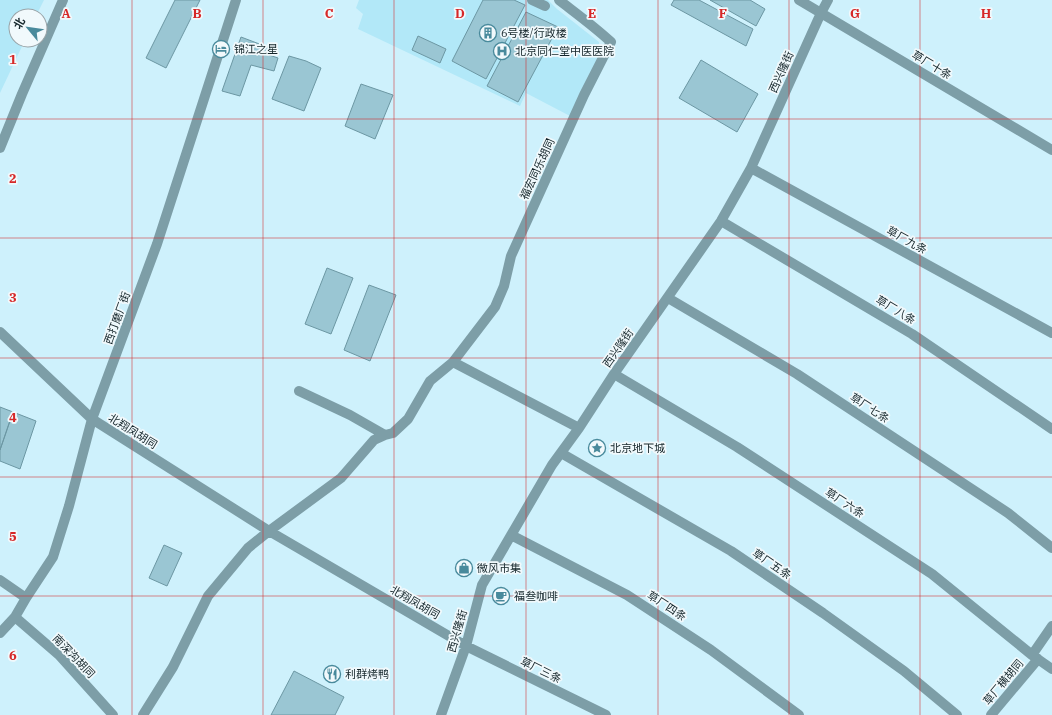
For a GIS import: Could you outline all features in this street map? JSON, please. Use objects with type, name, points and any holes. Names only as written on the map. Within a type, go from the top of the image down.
[{"type":"street","points":[[0,148],[63,0]]},
{"type":"street","name":"西打磨厂街","points":[[0,633],[15,616],[53,557],[69,506],[92,419],[157,244],[236,0]]},
{"type":"street","points":[[532,0],[544,6]]},
{"type":"street","name":"福宏同乐胡同","points":[[453,362],[495,307],[504,286],[511,256],[581,102],[611,42],[583,17],[560,0]]},
{"type":"street","name":"草厂十条","points":[[799,0],[1052,150]]},
{"type":"street","name":"西兴隆街","points":[[441,715],[466,646],[482,585],[552,465],[721,221],[751,168],[828,0]]},
{"type":"street","name":"草厂九条","points":[[751,168],[1052,333]]},
{"type":"street","name":"草厂八条","points":[[721,221],[912,334],[1052,429]]},
{"type":"street","name":"草厂七条","points":[[668,298],[797,374],[1008,514],[1052,548]]},
{"type":"street","name":"北翔凤胡同","points":[[0,332],[92,419],[269,531],[466,646]]},
{"type":"street","points":[[143,715],[173,667],[208,596],[248,548],[340,478],[374,440],[385,434],[393,433],[408,419],[430,381],[453,362],[579,428]]},
{"type":"street","name":"草厂六条","points":[[614,374],[737,447],[932,574],[1052,670]]},
{"type":"street","points":[[299,390],[385,434]]},
{"type":"street","name":"草厂五条","points":[[561,453],[731,551],[904,671],[957,715]]},
{"type":"street","name":"草厂四条","points":[[511,535],[628,595],[711,650],[799,715]]},
{"type":"street","points":[[0,580],[26,598]]},
{"type":"street","name":"南深沟胡同","points":[[15,616],[60,655],[113,715]]},
{"type":"street","name":"草厂横胡同","points":[[991,715],[1035,657],[1052,626]]},
{"type":"street","name":"草厂三条","points":[[466,646],[606,715]]},
{"type":"shaded area","points":[[0,0],[44,0],[40,8],[8,8],[8,48],[21,48],[0,93]]},
{"type":"shaded area","name":"北京同仁堂中医医院","points":[[359,0],[548,0],[557,9],[599,42],[598,60],[570,116],[526,93],[520,106],[358,29],[363,14],[356,8]]},
{"type":"building","points":[[175,0],[200,0],[166,68],[146,58]]},
{"type":"building","name":"6号楼/行政楼","points":[[483,0],[514,0],[525,5],[486,79],[452,61]]},
{"type":"building","points":[[674,0],[699,0],[753,29],[746,46],[671,5]]},
{"type":"building","points":[[710,0],[750,0],[765,9],[756,26]]},
{"type":"building","points":[[526,12],[558,27],[518,102],[487,86]]},
{"type":"building","points":[[418,36],[446,49],[440,63],[412,50]]},
{"type":"building","points":[[241,37],[270,48],[269,55],[278,58],[274,71],[251,65],[240,96],[222,91]]},
{"type":"building","points":[[289,56],[306,61],[321,68],[304,111],[272,99]]},
{"type":"building","points":[[701,60],[758,94],[737,132],[679,98]]},
{"type":"building","points":[[361,84],[393,95],[375,139],[345,126]]},
{"type":"building","points":[[327,268],[353,278],[331,334],[305,324]]},
{"type":"building","points":[[369,285],[396,295],[370,361],[344,350]]},
{"type":"building","points":[[0,407],[13,412],[0,450]]},
{"type":"building","points":[[13,412],[36,421],[20,469],[0,461],[0,450]]},
{"type":"building","points":[[164,545],[182,553],[167,586],[149,578]]},
{"type":"building","points":[[294,671],[344,697],[335,715],[271,715]]},
{"type":"place","name":"6号楼/行政楼","points":[[488,33]]},
{"type":"place","name":"锦江之星","points":[[221,49]]},
{"type":"place","name":"北京同仁堂中医医院","points":[[502,51]]},
{"type":"place","name":"北京地下城","points":[[597,448]]},
{"type":"place","name":"微风市集","points":[[464,568]]},
{"type":"place","name":"福叁咖啡","points":[[501,596]]},
{"type":"place","name":"利群烤鸭","points":[[332,674]]}]
